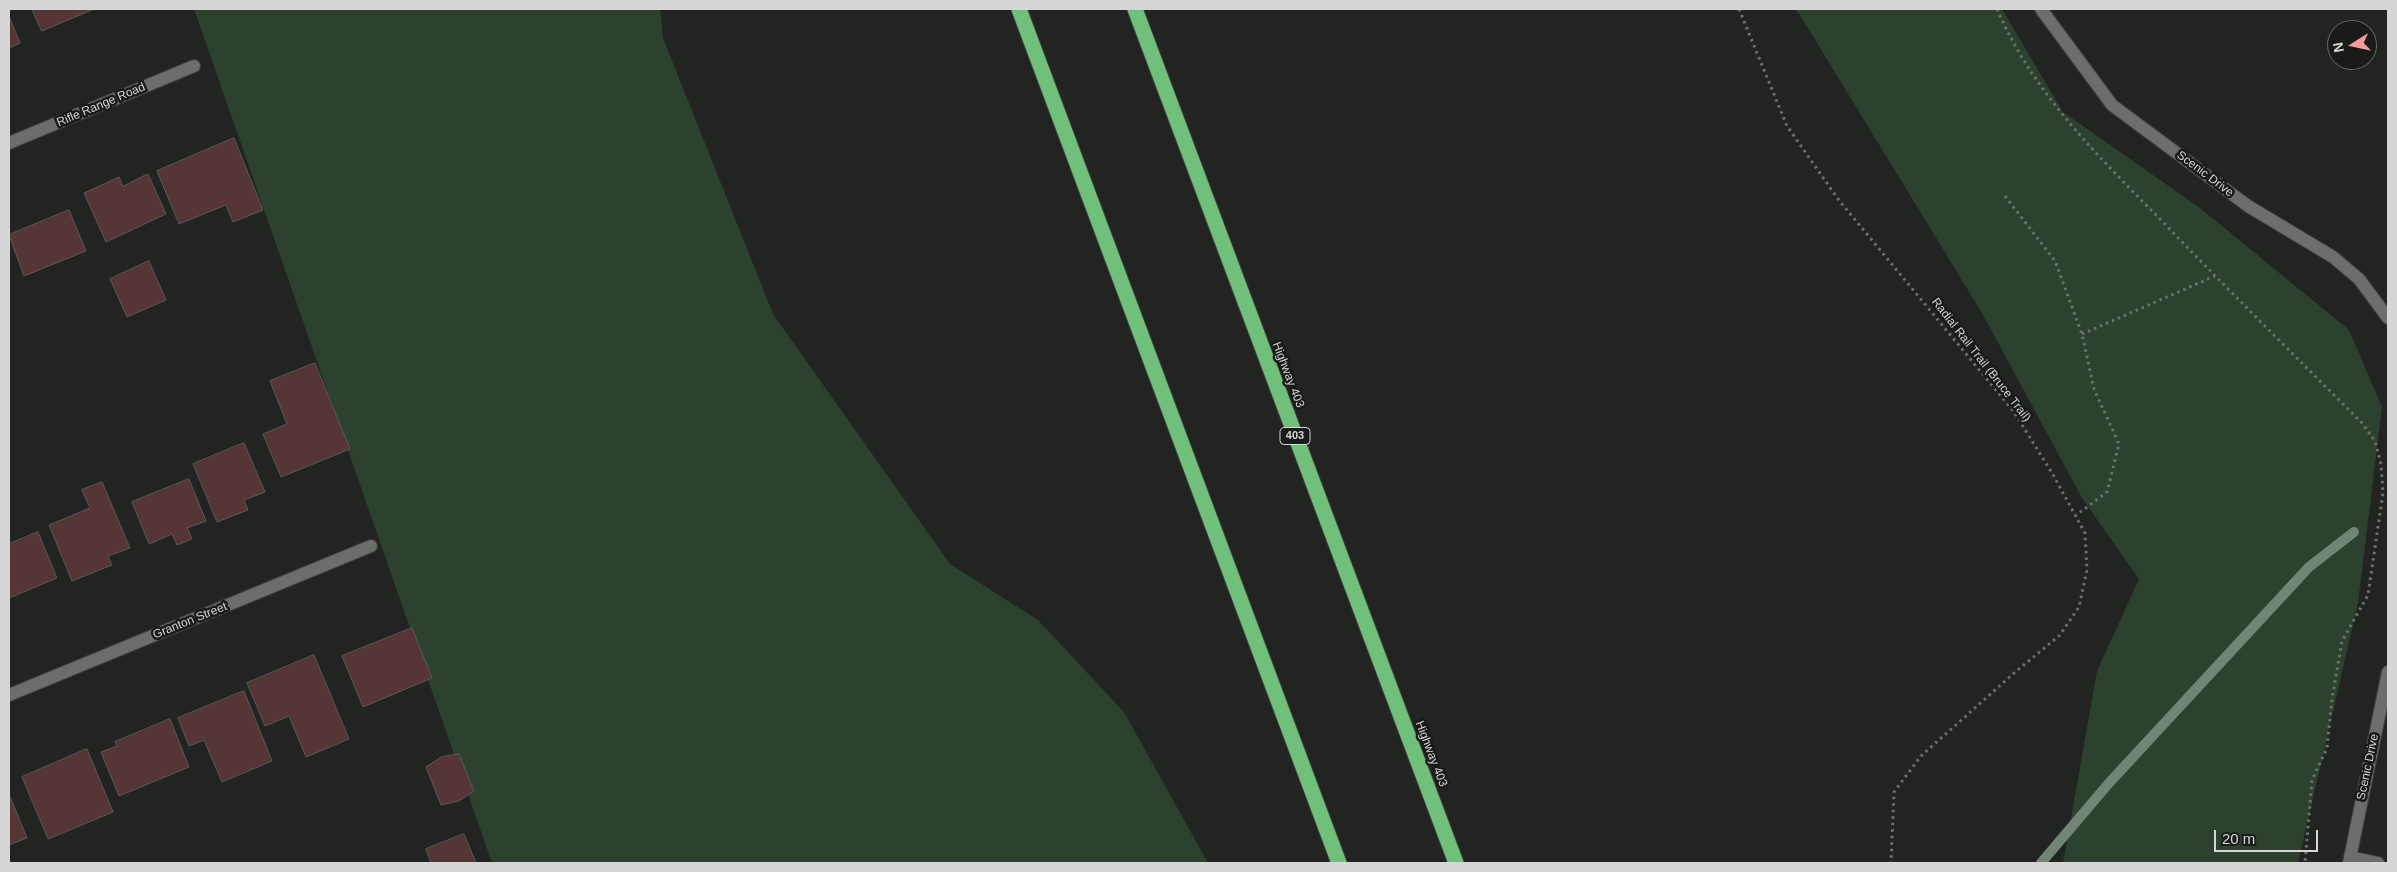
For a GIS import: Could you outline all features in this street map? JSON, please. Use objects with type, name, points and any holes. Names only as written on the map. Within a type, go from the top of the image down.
[{"type":"highway","points":[[1019,9],[1339,863]]},
{"type":"highway","name":"Highway 403","points":[[1135,9],[1456,863]]},
{"type":"street","name":"Scenic Drive","points":[[2041,9],[2112,105],[2248,206],[2333,257],[2359,279],[2388,318]]},
{"type":"street","name":"Rifle Range Road","points":[[9,143],[194,66]]},
{"type":"street","name":"Granton Street","points":[[9,696],[371,546]]},
{"type":"street","name":"Scenic Drive","points":[[2349,860],[2388,672]]},
{"type":"street","points":[[2349,860],[2378,863]]},
{"type":"path","name":"Radial Rail Trail (Bruce Trail)","points":[[1739,9],[1787,126],[1838,199],[2014,412],[2052,473],[2084,533],[2088,570],[2079,607],[2060,636],[2013,674],[1921,756],[1894,792],[1891,863]]},
{"type":"path","points":[[1997,9],[2007,32],[2061,114],[2215,276],[2362,423],[2375,441],[2381,464],[2384,493],[2368,595],[2342,641],[2332,699],[2328,748],[2312,780],[2305,863]]},
{"type":"path","points":[[2004,196],[2055,261],[2082,334],[2094,389],[2119,444],[2107,492],[2075,516]]},
{"type":"path","points":[[2082,334],[2215,276]]},
{"type":"green space","points":[[194,9],[660,9],[663,38],[773,314],[950,564],[1038,620],[1124,712],[1208,863],[492,863]]},
{"type":"green space","points":[[1793,9],[2002,9],[2063,112],[2200,208],[2349,330],[2382,407],[2358,603],[2298,863],[2063,863],[2097,671],[2139,579],[2082,498],[1982,313],[1798,12]]},
{"type":"building","points":[[32,9],[94,9],[42,31]]},
{"type":"building","points":[[9,16],[20,43],[9,48]]},
{"type":"building","points":[[234,138],[263,210],[233,222],[226,205],[179,224],[157,171]]},
{"type":"building","points":[[148,174],[166,214],[106,242],[84,193],[119,177],[123,186]]},
{"type":"building","points":[[69,210],[86,251],[24,276],[9,235]]},
{"type":"building","points":[[149,261],[166,300],[127,317],[110,279]]},
{"type":"building","points":[[315,363],[350,449],[281,477],[263,434],[287,424],[270,381]]},
{"type":"building","points":[[244,443],[265,492],[244,500],[248,510],[217,522],[193,464]]},
{"type":"building","points":[[189,479],[206,521],[187,528],[192,539],[177,545],[172,534],[149,544],[132,502]]},
{"type":"building","points":[[102,482],[130,548],[108,556],[112,565],[72,581],[49,525],[90,508],[82,490]]},
{"type":"building","points":[[38,532],[57,578],[9,598],[9,544]]},
{"type":"building","points":[[412,628],[432,678],[363,707],[342,656]]},
{"type":"building","points":[[314,655],[349,739],[306,757],[289,716],[265,726],[247,683]]},
{"type":"building","points":[[244,691],[272,761],[222,782],[204,740],[189,746],[178,718]]},
{"type":"building","points":[[170,719],[189,767],[119,796],[101,752],[117,746],[115,742]]},
{"type":"building","points":[[87,749],[113,812],[48,839],[22,777]]},
{"type":"building","points":[[459,754],[474,791],[459,801],[441,805],[426,767],[441,757]]},
{"type":"building","points":[[9,794],[27,838],[9,845]]},
{"type":"building","points":[[464,834],[476,863],[431,863],[426,849]]},
{"type":"waterway","points":[[2041,863],[2109,783],[2309,567],[2354,532]]}]
